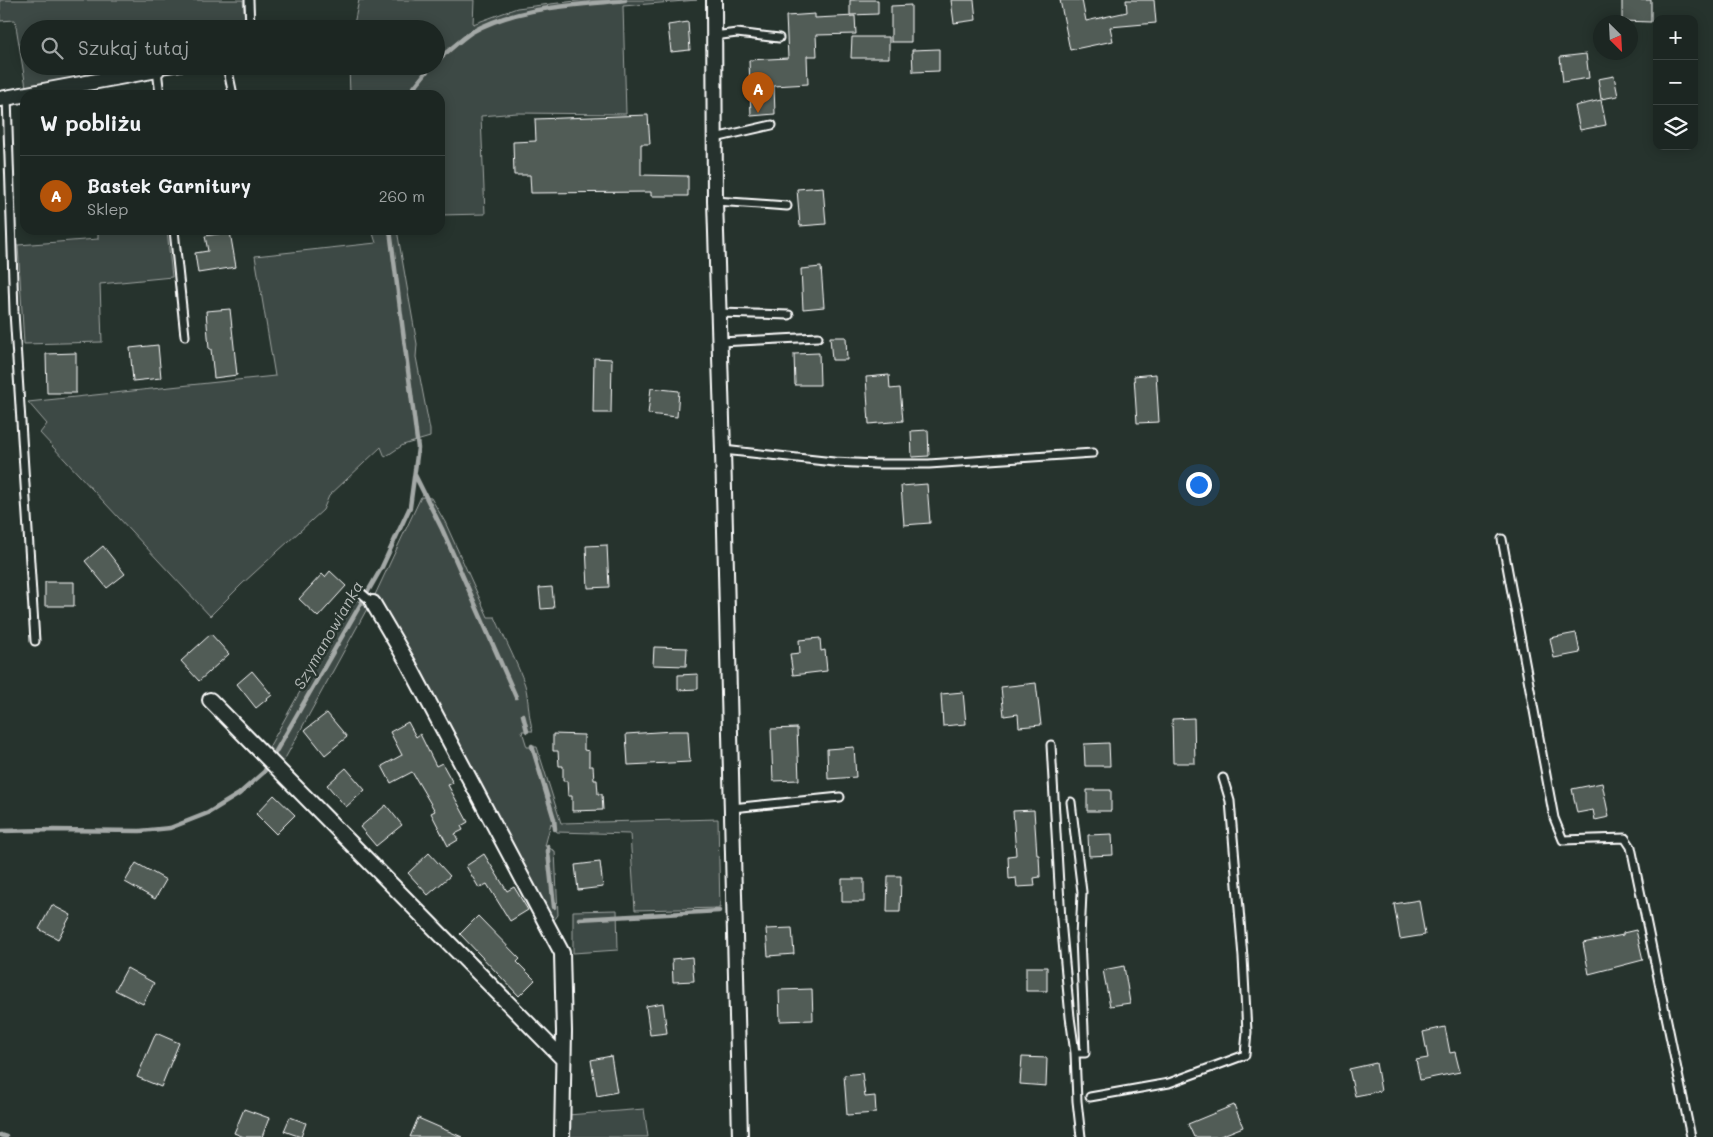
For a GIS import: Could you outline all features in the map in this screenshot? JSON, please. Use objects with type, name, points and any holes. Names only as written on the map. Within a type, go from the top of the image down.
[{"type":"street","points":[[714,0],[715,200],[740,1137]]},
{"type":"street","points":[[48,90],[130,75]]},
{"type":"street","points":[[4,98],[20,95]]},
{"type":"street","points":[[373,603],[413,672],[559,944],[564,959],[562,1137]]},
{"type":"street","points":[[210,700],[563,1059]]},
{"type":"lane","points":[[249,0],[250,20]]},
{"type":"lane","points":[[714,36],[737,33],[779,38]]},
{"type":"lane","points":[[158,75],[159,90]]},
{"type":"lane","points":[[229,75],[232,90]]},
{"type":"lane","points":[[4,98],[14,312],[35,640]]},
{"type":"lane","points":[[715,138],[772,125]]},
{"type":"lane","points":[[715,200],[787,206]]},
{"type":"lane","points":[[175,235],[185,336]]},
{"type":"lane","points":[[719,313],[788,315]]},
{"type":"lane","points":[[720,342],[818,337]]},
{"type":"lane","points":[[723,450],[834,462],[876,464],[929,464],[1093,453]]},
{"type":"lane","points":[[1502,539],[1554,818],[1563,840],[1625,838],[1631,847],[1691,1137]]},
{"type":"lane","points":[[359,591],[373,603]]},
{"type":"lane","points":[[1051,745],[1061,920],[1075,1053],[1081,1137]]},
{"type":"lane","points":[[1090,1097],[1169,1083],[1245,1056],[1247,1032],[1241,937],[1230,801],[1223,778]]},
{"type":"lane","points":[[732,808],[840,797]]},
{"type":"lane","points":[[1070,802],[1082,892],[1080,938],[1085,1053],[1075,1053]]},
{"type":"shaded area","points":[[0,0],[243,0],[245,20],[20,20],[20,50],[15,20],[0,21]]},
{"type":"shaded area","points":[[359,0],[474,0],[473,24],[517,8],[584,0],[697,0],[623,6],[626,114],[517,113],[481,116],[485,214],[445,215],[445,90],[350,90],[349,75],[445,75],[445,20],[355,20]]},
{"type":"shaded area","points":[[24,75],[100,75],[26,87]]},
{"type":"shaded area","points":[[98,235],[168,235],[172,277],[100,284],[102,342],[24,344],[18,245],[98,239]]},
{"type":"shaded area","points":[[374,235],[398,235],[417,344],[416,357],[430,437],[403,445],[385,457],[381,447],[329,496],[323,510],[210,616],[40,433],[47,424],[28,402],[275,376],[255,256],[376,243]]},
{"type":"shaded area","points":[[421,497],[431,498],[445,522],[488,617],[495,617],[518,668],[525,685],[533,731],[522,731],[527,747],[537,747],[561,823],[718,819],[720,908],[635,910],[630,834],[557,832],[551,823],[545,846],[555,851],[558,915],[554,920],[550,920],[391,618],[374,597]]},
{"type":"shaded area","points":[[351,600],[357,600],[368,607],[282,764],[268,749]]},
{"type":"shaded area","points":[[617,910],[618,950],[573,953],[573,911]]},
{"type":"shaded area","points":[[644,1109],[648,1137],[567,1137],[568,1115]]},
{"type":"building","points":[[850,0],[878,0],[878,14],[850,15]]},
{"type":"building","points":[[951,0],[974,0],[976,20],[954,23]]},
{"type":"building","points":[[1060,0],[1082,0],[1086,21],[1127,12],[1126,0],[1154,0],[1156,23],[1110,27],[1113,41],[1070,50]]},
{"type":"building","points":[[1622,0],[1651,0],[1651,22],[1638,22],[1638,15],[1622,15]]},
{"type":"building","points":[[911,5],[911,42],[891,42],[891,6]]},
{"type":"building","points":[[815,14],[815,18],[855,16],[856,34],[816,35],[817,56],[807,56],[808,84],[774,86],[775,114],[751,116],[749,60],[788,58],[786,16]]},
{"type":"building","points":[[688,22],[690,50],[671,52],[668,25]]},
{"type":"building","points":[[852,37],[889,37],[889,58],[851,58]]},
{"type":"building","points":[[939,49],[939,71],[913,72],[912,50]]},
{"type":"building","points":[[1586,54],[1589,78],[1563,82],[1560,57]]},
{"type":"building","points":[[1614,76],[1618,96],[1601,99],[1598,79]]},
{"type":"building","points":[[1601,100],[1606,125],[1580,130],[1575,106]]},
{"type":"building","points":[[648,115],[650,144],[641,144],[641,175],[688,176],[688,196],[651,196],[651,192],[531,193],[530,175],[514,175],[513,142],[536,141],[535,119]]},
{"type":"building","points":[[823,187],[826,224],[800,226],[797,189]]},
{"type":"building","points":[[231,235],[236,267],[198,273],[195,253],[208,251],[205,236]]},
{"type":"building","points":[[821,267],[824,307],[803,309],[801,269]]},
{"type":"building","points":[[230,309],[237,375],[214,378],[211,349],[209,349],[206,311]]},
{"type":"building","points":[[830,337],[846,337],[847,360],[832,360]]},
{"type":"building","points":[[158,345],[161,378],[133,381],[130,348]]},
{"type":"building","points":[[76,353],[76,393],[47,393],[46,354]]},
{"type":"building","points":[[819,353],[820,385],[795,385],[794,354]]},
{"type":"building","points":[[594,358],[612,359],[611,413],[593,413]]},
{"type":"building","points":[[1156,374],[1159,422],[1137,423],[1134,376]]},
{"type":"building","points":[[889,375],[890,389],[900,388],[903,421],[869,424],[866,377]]},
{"type":"building","points":[[651,388],[679,391],[677,417],[648,414]]},
{"type":"building","points":[[928,430],[929,456],[912,457],[911,431]]},
{"type":"building","points":[[927,484],[930,523],[904,525],[901,486]]},
{"type":"building","points":[[607,545],[609,587],[588,588],[586,546]]},
{"type":"building","points":[[103,546],[125,574],[107,588],[85,561]]},
{"type":"building","points":[[330,571],[346,586],[318,617],[299,599],[322,574],[325,577]]},
{"type":"building","points":[[45,582],[74,582],[74,606],[45,606]]},
{"type":"building","points":[[552,587],[554,608],[541,609],[539,588]]},
{"type":"building","points":[[1576,633],[1580,653],[1554,658],[1550,638]]},
{"type":"building","points":[[211,634],[229,654],[199,681],[181,661]]},
{"type":"building","points":[[820,638],[821,651],[825,650],[827,671],[793,675],[790,654],[800,653],[799,640]]},
{"type":"building","points":[[654,647],[687,648],[686,666],[653,665]]},
{"type":"building","points":[[252,671],[272,695],[256,708],[237,684]]},
{"type":"building","points":[[698,674],[698,689],[678,690],[678,675]]},
{"type":"building","points":[[1036,683],[1041,725],[1019,727],[1018,714],[1004,716],[1001,687]]},
{"type":"building","points":[[963,692],[966,724],[943,726],[941,694]]},
{"type":"building","points":[[327,713],[347,737],[325,755],[305,730]]},
{"type":"building","points":[[1194,718],[1195,763],[1173,763],[1172,719]]},
{"type":"building","points":[[408,722],[416,737],[420,734],[436,766],[442,763],[453,783],[448,785],[468,822],[461,826],[463,830],[455,834],[458,840],[448,846],[431,813],[435,811],[412,772],[391,783],[382,766],[402,755],[390,732]]},
{"type":"building","points":[[797,728],[799,780],[773,781],[771,729]]},
{"type":"building","points":[[688,731],[690,762],[628,765],[626,734]]},
{"type":"building","points":[[553,734],[584,735],[584,750],[589,751],[589,766],[593,766],[598,794],[602,794],[603,810],[572,811],[572,796],[568,796],[567,781],[563,781],[563,766],[559,766],[558,751],[553,751]]},
{"type":"building","points":[[1109,743],[1110,766],[1085,766],[1084,744]]},
{"type":"building","points":[[854,747],[856,777],[828,779],[827,749]]},
{"type":"building","points":[[346,768],[365,790],[346,807],[327,785]]},
{"type":"building","points":[[1602,783],[1609,817],[1595,820],[1593,810],[1577,813],[1572,789]]},
{"type":"building","points":[[1087,790],[1111,790],[1111,811],[1087,811]]},
{"type":"building","points":[[274,795],[295,815],[276,834],[256,814]]},
{"type":"building","points":[[386,805],[402,825],[376,846],[360,827]]},
{"type":"building","points":[[1034,810],[1040,877],[1034,878],[1035,886],[1017,887],[1016,878],[1009,879],[1008,856],[1016,855],[1013,811]]},
{"type":"building","points":[[1112,834],[1113,855],[1089,856],[1088,835]]},
{"type":"building","points":[[429,853],[450,876],[428,895],[408,873]]},
{"type":"building","points":[[484,854],[507,891],[514,887],[528,910],[510,921],[487,884],[479,888],[466,866]]},
{"type":"building","points":[[600,862],[603,887],[578,890],[575,865]]},
{"type":"building","points":[[136,863],[166,880],[155,899],[125,882]]},
{"type":"building","points":[[888,876],[901,876],[900,912],[887,912]]},
{"type":"building","points":[[842,879],[864,879],[864,902],[842,902]]},
{"type":"building","points":[[1419,900],[1425,935],[1400,939],[1394,904]]},
{"type":"building","points":[[52,905],[71,915],[58,939],[39,929]]},
{"type":"building","points":[[478,916],[520,959],[517,962],[535,980],[519,996],[460,934]]},
{"type":"building","points":[[792,928],[794,954],[768,956],[766,929]]},
{"type":"building","points":[[1636,930],[1643,960],[1589,974],[1583,943],[1623,935],[1623,933]]},
{"type":"building","points":[[692,957],[694,981],[673,982],[672,959]]},
{"type":"building","points":[[1124,966],[1130,1003],[1110,1006],[1103,970]]},
{"type":"building","points":[[1026,967],[1047,967],[1047,991],[1026,991]]},
{"type":"building","points":[[127,968],[154,983],[143,1004],[115,990]]},
{"type":"building","points":[[812,989],[813,1020],[780,1021],[779,990]]},
{"type":"building","points":[[663,1003],[667,1033],[650,1035],[646,1006]]},
{"type":"building","points":[[1445,1027],[1450,1053],[1455,1052],[1460,1072],[1420,1080],[1416,1060],[1428,1058],[1423,1032]]},
{"type":"building","points":[[156,1033],[179,1043],[161,1087],[137,1077]]},
{"type":"building","points":[[611,1056],[617,1092],[597,1096],[591,1060]]},
{"type":"building","points":[[1022,1057],[1047,1058],[1046,1086],[1020,1084]]},
{"type":"building","points":[[1376,1063],[1381,1091],[1355,1096],[1349,1069]]},
{"type":"building","points":[[862,1073],[865,1097],[875,1096],[876,1113],[847,1115],[844,1075]]},
{"type":"building","points":[[1234,1105],[1243,1127],[1218,1137],[1194,1137],[1188,1124]]},
{"type":"building","points":[[244,1109],[269,1118],[262,1137],[244,1137],[234,1133]]},
{"type":"building","points":[[290,1117],[306,1123],[301,1137],[284,1131]]},
{"type":"building","points":[[418,1118],[462,1137],[410,1137]]},
{"type":"waterway","name":"Szymanowianka","points":[[445,54],[472,32],[508,17],[547,8],[625,0]]},
{"type":"waterway","name":"Szymanowianka","points":[[412,90],[424,75]]},
{"type":"waterway","name":"Szymanowianka","points":[[0,831],[140,831],[170,828],[208,813],[239,794],[264,772],[382,567],[410,507],[418,448],[391,235]]},
{"type":"waterway","points":[[415,475],[442,529],[516,697]]},
{"type":"waterway","points":[[523,715],[527,731]]},
{"type":"waterway","points":[[532,746],[554,819],[555,829]]},
{"type":"waterway","points":[[548,846],[554,907]]},
{"type":"waterway","points":[[579,919],[719,911]]},
{"type":"waterway","points":[[0,1135],[6,1137]]},
{"type":"place","name":"Bastek Garnitury","points":[[758,113]]}]
